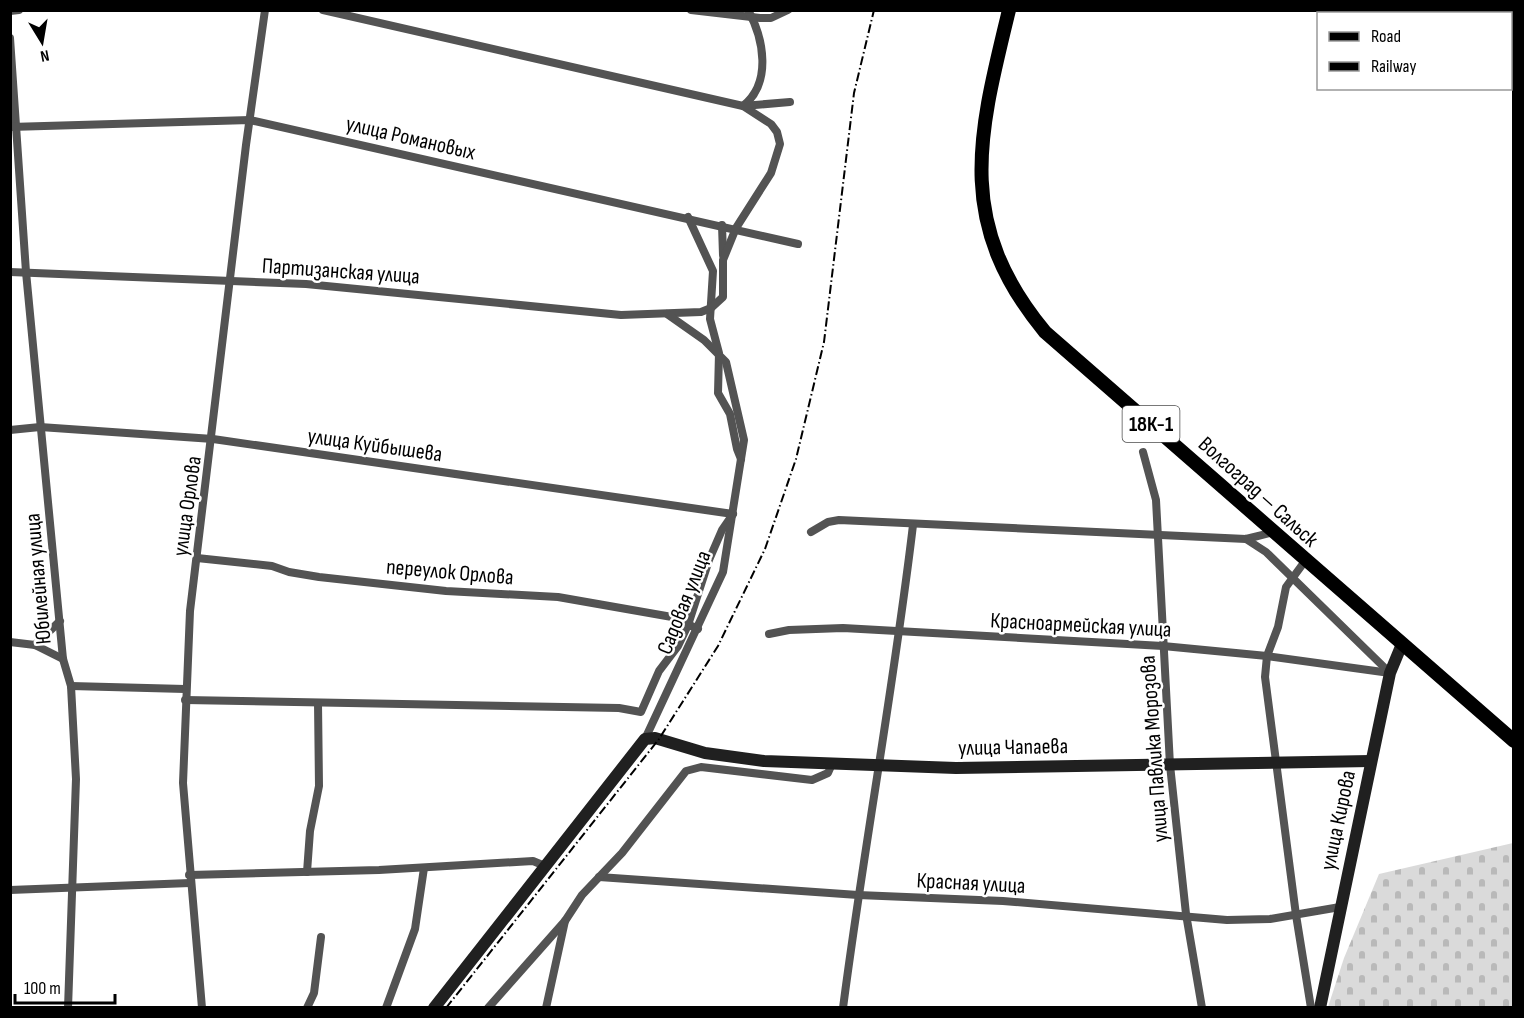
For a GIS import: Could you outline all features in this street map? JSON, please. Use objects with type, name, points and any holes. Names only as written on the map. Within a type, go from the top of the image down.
[{"type":"main road","name":"Волгоград — Сальск","points":[[1009,10],[983,128],[980,155],[983,208],[990,238],[1005,275],[1021,304],[1045,332],[1514,741]]},
{"type":"street","points":[[10,11],[19,10]]},
{"type":"street","name":"улица Орлова","points":[[202,1008],[183,783],[185,689],[197,558],[265,10]]},
{"type":"street","points":[[323,10],[743,106],[790,102]]},
{"type":"street","points":[[691,10],[771,18],[788,10]]},
{"type":"street","points":[[743,106],[755,94],[761,76],[762,50],[753,15]]},
{"type":"street","name":"Юбилейная улица","points":[[10,38],[14,127],[40,427],[63,659],[71,687],[76,778],[68,1008]]},
{"type":"street","points":[[723,260],[736,228],[771,173],[780,144],[777,132],[771,124],[743,106]]},
{"type":"street","name":"улица Романовых","points":[[14,127],[250,120],[798,243]]},
{"type":"street","points":[[688,218],[713,271],[710,329],[719,353],[718,393],[730,414],[736,449],[742,462]]},
{"type":"street","points":[[711,308],[723,297],[722,225]]},
{"type":"street","name":"Партизанская улица","points":[[10,272],[231,280],[384,290],[621,315],[701,312],[711,308]]},
{"type":"street","points":[[668,314],[719,353],[726,362],[744,440],[733,514]]},
{"type":"street","name":"улица Куйбышева","points":[[10,430],[40,427],[213,439],[733,514]]},
{"type":"street","name":"улица Павлика Морозова","points":[[1143,452],[1156,500],[1170,765],[1186,914],[1202,1008]]},
{"type":"street","name":"Садовая улица","points":[[318,703],[619,708],[641,712],[659,671],[678,646],[688,625],[709,561],[722,530],[733,514]]},
{"type":"street","name":"Садовая улица","points":[[434,1008],[645,738],[698,630],[723,572],[733,514]]},
{"type":"street","points":[[811,532],[828,522],[838,520],[1246,539],[1274,532]]},
{"type":"street","points":[[843,1008],[858,895],[900,632],[913,525]]},
{"type":"street","points":[[1246,539],[1260,547],[1390,673]]},
{"type":"street","name":"переулок Орлова","points":[[197,558],[272,566],[289,572],[320,577],[446,591],[558,597],[672,617],[698,630]]},
{"type":"street","points":[[1305,561],[1286,586],[1278,627],[1267,656],[1264,677],[1311,1008]]},
{"type":"street","points":[[35,645],[60,621]]},
{"type":"street","name":"Красноармейская улица","points":[[769,634],[789,630],[843,628],[1163,646],[1267,656],[1390,673]]},
{"type":"street","points":[[10,642],[35,645],[63,659]]},
{"type":"street","name":"улица Кирова","points":[[1320,1008],[1390,673],[1402,644]]},
{"type":"street","points":[[71,687],[185,689]]},
{"type":"street","points":[[185,700],[318,703],[319,786],[310,831],[307,872]]},
{"type":"street","name":"улица Чапаева","points":[[645,738],[659,739],[724,756],[764,761],[832,764],[968,768],[1371,761]]},
{"type":"street","points":[[488,1008],[565,921],[582,895],[670,794],[686,771],[701,767],[812,780],[828,773],[832,764]]},
{"type":"street","points":[[10,890],[534,861],[545,866]]},
{"type":"street","points":[[386,1008],[415,929],[424,868]]},
{"type":"street","name":"Красная улица","points":[[599,877],[858,895],[1003,901],[1186,914],[1227,920],[1296,915],[1340,907]]},
{"type":"street","points":[[546,1008],[565,921]]},
{"type":"street","points":[[307,1008],[314,993],[321,937]]},
{"type":"green space","points":[[1513,843],[1513,1007],[1328,1007],[1344,958],[1379,874]]},
{"type":"railway","points":[[446,1008],[659,739],[718,646],[765,549],[796,459],[824,342],[854,93],[874,10]]}]
